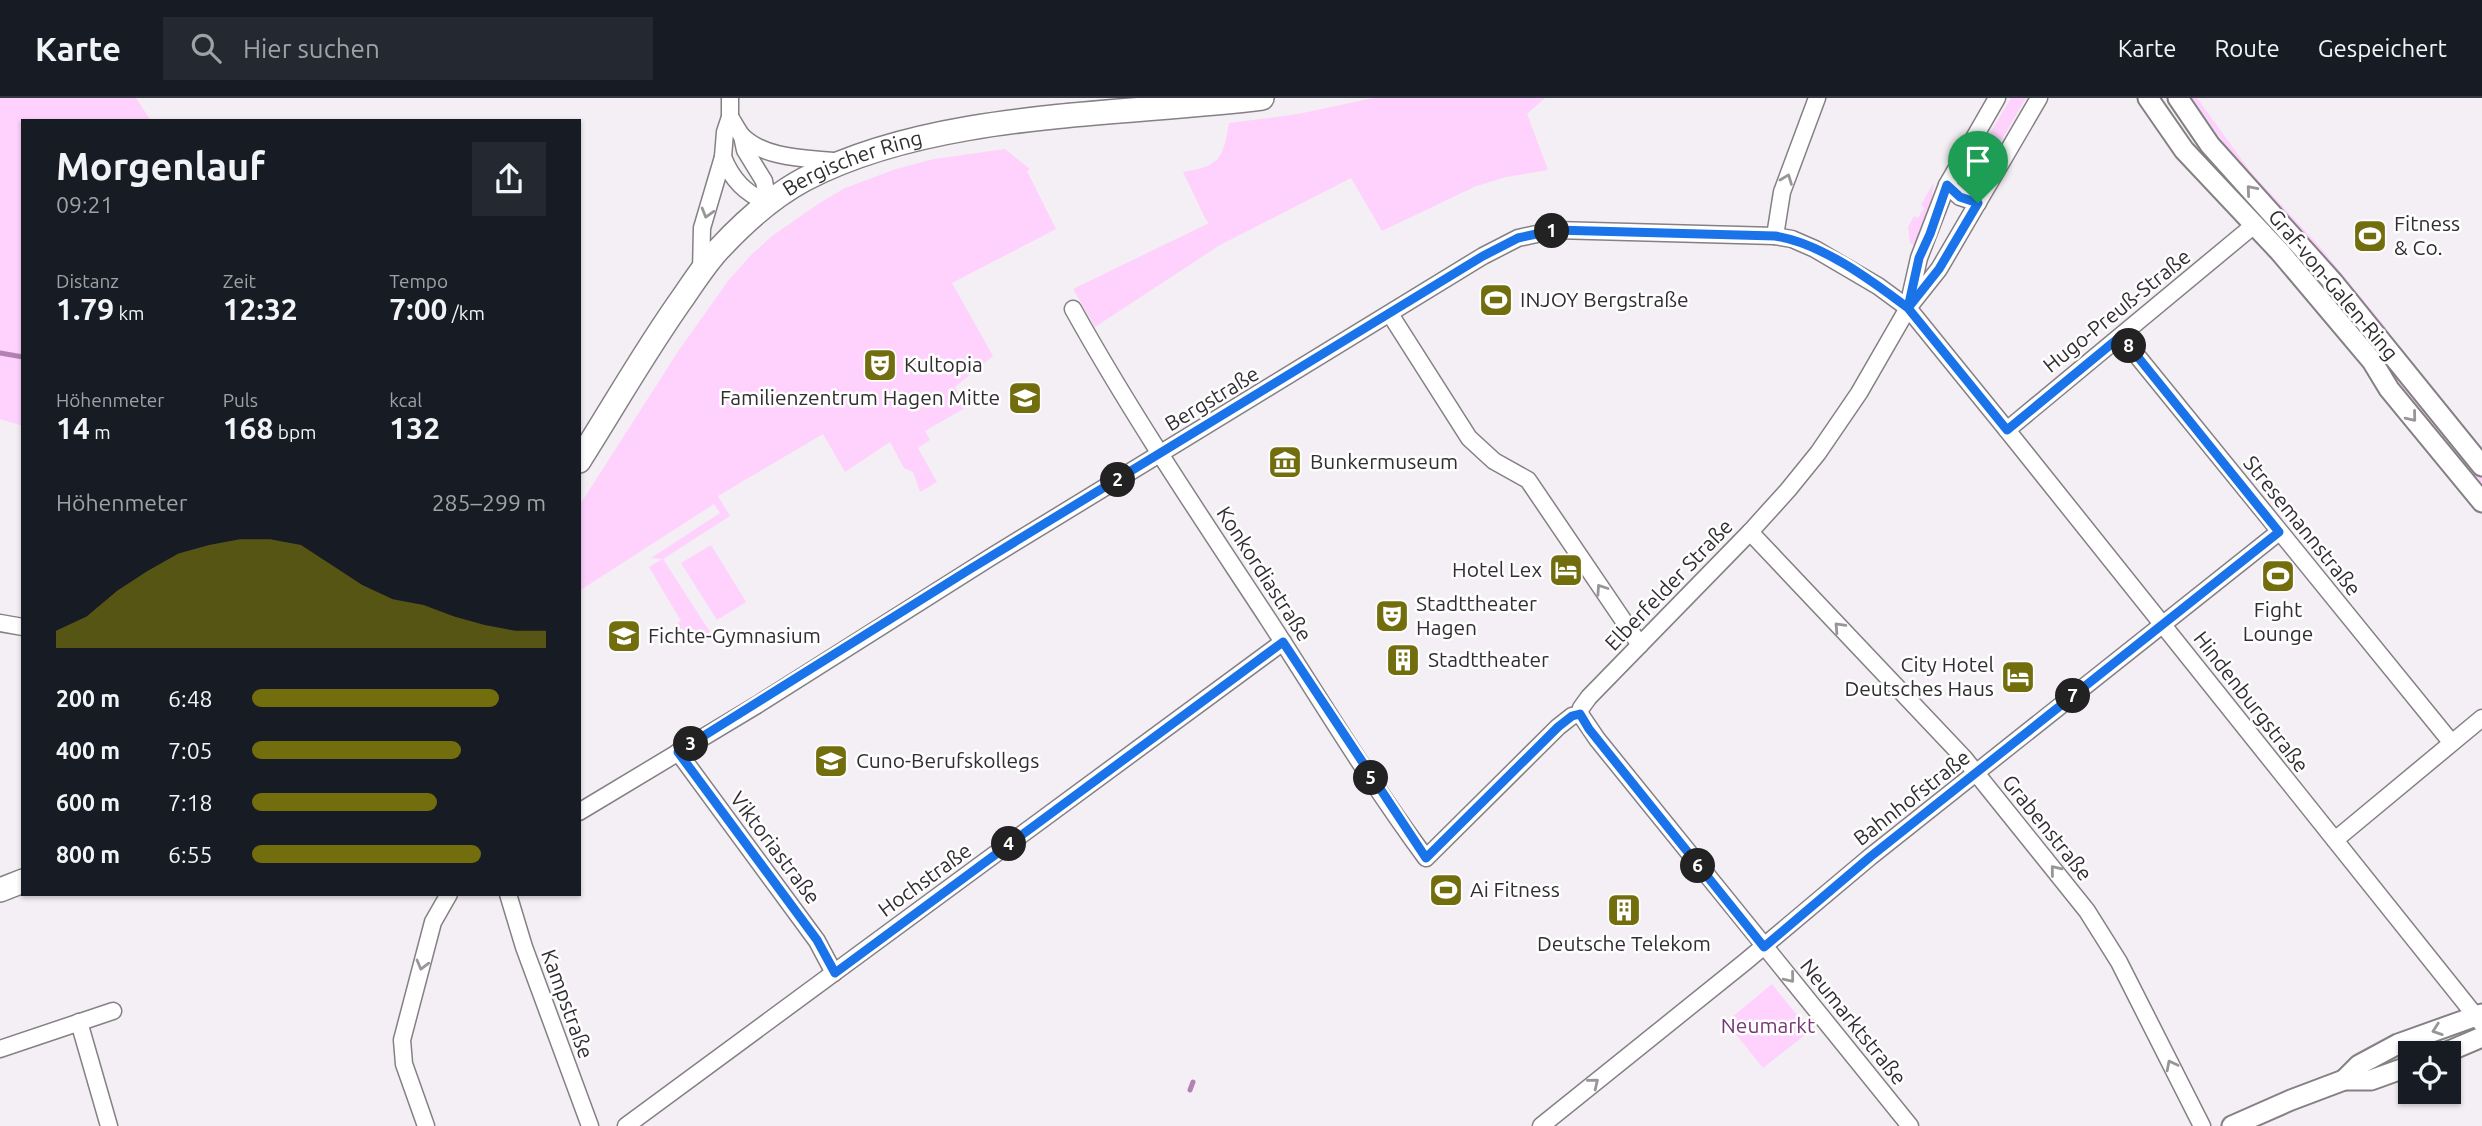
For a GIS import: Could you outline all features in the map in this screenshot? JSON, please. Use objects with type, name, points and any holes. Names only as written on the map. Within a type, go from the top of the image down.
[{"type":"main road","name":"Bergischer Ring","points":[[581,458],[670,316],[717,251],[768,203],[804,180],[841,162],[903,141],[958,131],[1050,118],[1262,98]]},
{"type":"main road","points":[[0,890],[21,882]]},
{"type":"street","points":[[701,272],[702,228],[723,157],[724,132],[730,117],[730,98]]},
{"type":"street","points":[[1775,236],[1782,192],[1817,98]]},
{"type":"street","name":"Elberfelder Straße","points":[[1908,308],[1919,258],[1947,185],[1997,98]]},
{"type":"street","name":"Elberfelder Straße","points":[[1426,858],[1558,727],[1572,716],[1580,714],[1583,703],[1788,490],[1842,421],[1908,308],[1939,269],[2039,98]]},
{"type":"street","name":"Graf-von-Galen-Ring","points":[[2148,98],[2184,150],[2319,297],[2372,362],[2389,389],[2482,502]]},
{"type":"street","name":"Graf-von-Galen-Ring","points":[[2178,98],[2210,145],[2325,273],[2482,466]]},
{"type":"street","points":[[730,117],[742,136],[745,150],[764,181],[768,203]]},
{"type":"street","points":[[742,136],[779,154],[841,162]]},
{"type":"street","points":[[723,157],[729,171],[748,194],[768,203]]},
{"type":"street","points":[[1947,185],[1960,197],[1978,203]]},
{"type":"street","name":"Hugo-Preuß-Straße","points":[[2007,430],[2253,226]]},
{"type":"street","name":"Bergstraße","points":[[581,811],[967,571],[1483,256],[1518,238],[1555,230],[1775,236],[1792,239],[1815,248],[1878,286],[1908,308]]},
{"type":"street","name":"Hindenburgstraße","points":[[1908,308],[2480,1018]]},
{"type":"street","name":"Konkordiastraße","points":[[1073,309],[1161,454],[1426,858]]},
{"type":"street","points":[[1390,314],[1469,438],[1494,461],[1528,480],[1640,645]]},
{"type":"street","name":"Stresemannstraße","points":[[2121,336],[2451,743]]},
{"type":"street","name":"Grabenstraße","points":[[1750,532],[1976,773],[2059,875],[2108,943],[2202,1126]]},
{"type":"street","name":"Bahnhofstraße","points":[[1541,1126],[1764,947],[1870,857],[2279,532]]},
{"type":"street","points":[[0,623],[21,627]]},
{"type":"street","name":"Hochstraße","points":[[625,1126],[1283,642]]},
{"type":"street","name":"Neumarktstraße","points":[[1580,714],[1589,729],[1910,1126]]},
{"type":"street","points":[[2335,840],[2482,718]]},
{"type":"street","name":"Viktoriastraße","points":[[678,752],[817,940],[835,973]]},
{"type":"street","name":"Kampstraße","points":[[509,896],[524,947],[590,1126]]},
{"type":"street","points":[[426,1126],[404,1064],[402,1040],[433,922],[446,897]]},
{"type":"street","points":[[0,1049],[113,1011]]},
{"type":"street","points":[[2344,1080],[2359,1065],[2398,1044],[2480,1018]]},
{"type":"street","points":[[79,1022],[109,1126]]},
{"type":"street","points":[[2461,1046],[2482,1037]]},
{"type":"street","points":[[2232,1126],[2344,1080],[2371,1080],[2398,1070]]},
{"type":"green space","points":[[0,98],[136,98],[150,119],[21,119],[21,425],[0,419]]},
{"type":"green space","points":[[1373,98],[1545,98],[1527,114],[1548,170],[1506,177],[1474,187],[1382,231],[1351,178],[1220,245],[1095,327],[1073,289],[1209,223],[1183,172],[1205,167],[1217,159],[1224,145],[1229,123],[1298,114]]},
{"type":"green space","points":[[2011,98],[2026,98],[1973,189],[1969,190],[1963,187],[1961,182]]},
{"type":"green space","points":[[2192,98],[2197,98],[2250,171],[2320,247],[2387,329],[2380,327],[2232,155]]},
{"type":"green space","points":[[1005,149],[1030,169],[1027,171],[1056,229],[952,283],[993,356],[955,387],[965,408],[925,431],[930,440],[918,448],[937,482],[920,492],[913,472],[904,468],[890,442],[845,472],[823,434],[718,496],[730,516],[663,559],[710,632],[692,643],[677,624],[681,621],[649,567],[662,559],[651,558],[720,513],[714,504],[581,590],[581,503],[679,350],[728,281],[772,236],[845,188],[896,169],[934,159]]},
{"type":"green space","points":[[1934,182],[1930,212],[1914,245],[1910,243],[1908,227],[1914,216],[1918,218],[1924,208],[1921,205]]},
{"type":"green space","points":[[2391,367],[2482,478],[2482,490],[2387,371]]},
{"type":"green space","points":[[711,545],[746,602],[717,620],[681,563]]},
{"type":"green space","name":"Neumarkt","points":[[1772,984],[1810,1031],[1763,1068],[1726,1022]]},
{"type":"waterway","points":[[0,353],[21,357]]},
{"type":"waterway","points":[[1190,1090],[1193,1082]]},
{"type":"place","name":"Fitness & Co.","points":[[2370,236]]},
{"type":"place","name":"INJOY Bergstraße","points":[[1496,300]]},
{"type":"place","name":"Kultopia","points":[[880,365]]},
{"type":"place","name":"Familienzentrum Hagen Mitte","points":[[1025,398]]},
{"type":"place","name":"Bunkermuseum","points":[[1285,462]]},
{"type":"place","name":"Hotel Lex","points":[[1566,570]]},
{"type":"place","name":"Fight Lounge","points":[[2278,576]]},
{"type":"place","name":"Stadttheater Hagen","points":[[1392,616]]},
{"type":"place","name":"Fichte-Gymnasium","points":[[624,636]]},
{"type":"place","name":"Stadttheater","points":[[1403,660]]},
{"type":"place","name":"City Hotel Deutsches Haus","points":[[2018,677]]},
{"type":"place","name":"Cuno-Berufskollegs","points":[[831,761]]},
{"type":"place","name":"Ai Fitness","points":[[1446,890]]},
{"type":"place","name":"Deutsche Telekom","points":[[1624,910]]},
{"type":"route","points":[[1978,203],[1939,269],[1908,308],[1878,286],[1815,248],[1792,239],[1775,236],[1555,230],[1518,238],[1483,256],[967,571],[678,752],[817,940],[835,973],[1283,642],[1381,794],[1426,858],[1558,727],[1572,716],[1580,714],[1589,729],[1764,947],[1870,857],[2279,532],[2121,336],[2007,430],[1908,308],[1919,258],[1947,185],[1960,197],[1978,203]]}]
